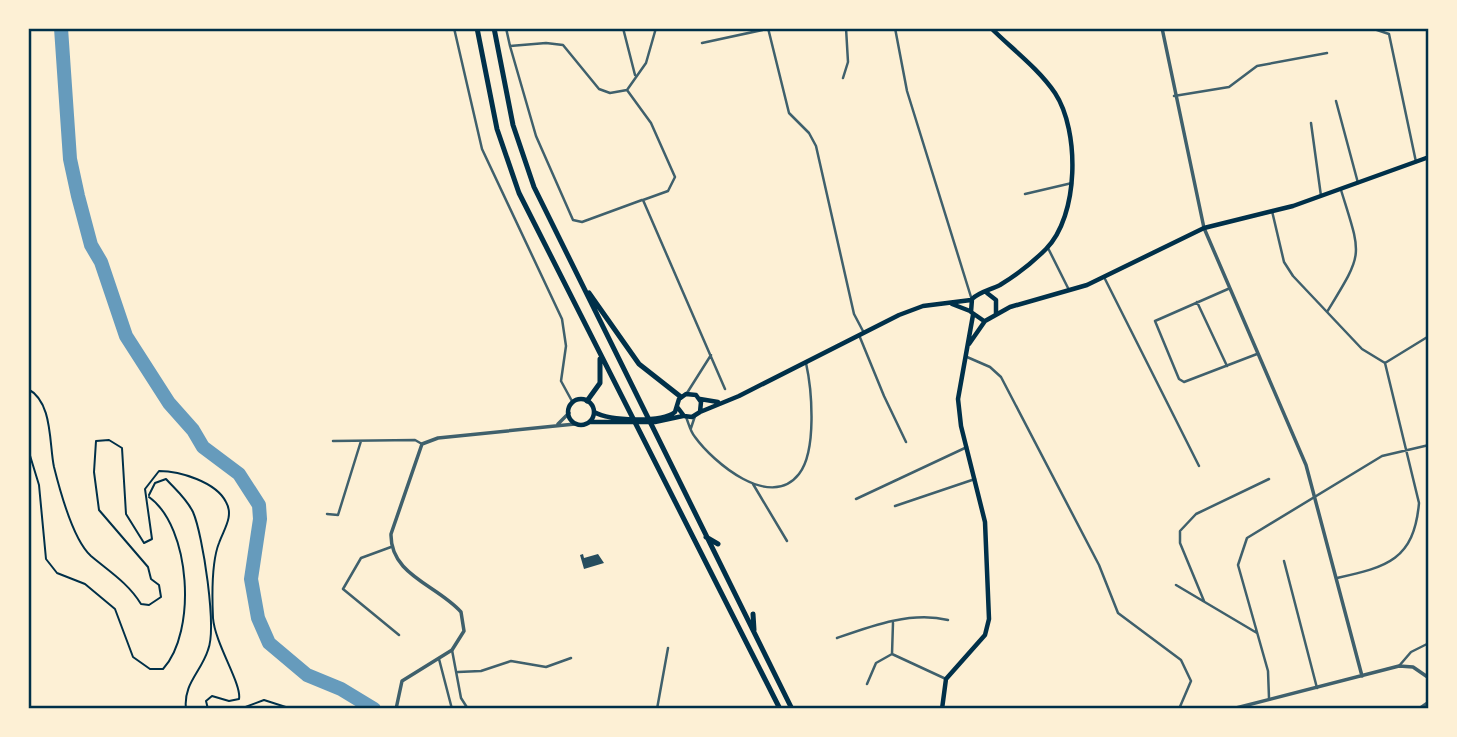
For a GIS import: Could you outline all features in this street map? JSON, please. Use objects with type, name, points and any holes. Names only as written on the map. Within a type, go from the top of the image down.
[{"type":"highway","points":[[477,28],[480,53],[501,142],[519,193],[600,359],[600,383],[587,401]]},
{"type":"highway","points":[[494,28],[507,101],[534,187],[792,709]]},
{"type":"highway","points":[[579,280],[639,364],[684,395]]},
{"type":"highway","points":[[565,287],[780,709]]},
{"type":"highway","points":[[706,537],[718,544]]},
{"type":"highway","points":[[753,614],[754,633]]},
{"type":"main road","points":[[723,402],[684,395],[678,408],[669,416],[655,418],[608,419],[594,412],[587,401],[573,403],[569,413],[575,424],[655,422],[697,414],[723,402],[806,363],[912,310],[972,299],[986,293],[1002,284],[1048,248],[1063,222],[1072,183],[1069,140],[1060,101],[1047,82],[991,28]]},
{"type":"main road","points":[[942,709],[946,679],[979,643],[988,628],[990,572],[985,523],[958,399],[964,356],[985,321],[1010,307],[1070,291],[1104,277],[1204,228],[1322,197],[1429,158]]},
{"type":"main road","points":[[994,317],[1002,284]]},
{"type":"main road","points":[[986,293],[997,302],[1010,307]]},
{"type":"main road","points":[[969,344],[972,299]]},
{"type":"main road","points":[[944,302],[962,306],[985,321]]},
{"type":"main road","points":[[697,414],[699,398]]},
{"type":"main road","points":[[678,408],[685,417]]},
{"type":"main road","points":[[590,422],[594,412]]},
{"type":"street","points":[[454,28],[482,149],[562,319],[566,346],[561,381],[573,403]]},
{"type":"street","points":[[506,28],[532,125],[573,220],[582,222],[671,188],[675,177],[652,123],[627,90]]},
{"type":"street","points":[[623,28],[635,75]]},
{"type":"street","points":[[627,90],[646,63],[656,28]]},
{"type":"street","points":[[702,43],[768,28],[789,113],[809,133],[816,146],[854,314],[884,396],[906,442]]},
{"type":"street","points":[[843,78],[848,62],[846,28]]},
{"type":"street","points":[[895,28],[907,91],[972,299]]},
{"type":"street","points":[[1162,28],[1174,96],[1204,228],[1306,465],[1362,676]]},
{"type":"street","points":[[1377,30],[1389,34],[1416,162]]},
{"type":"street","points":[[510,46],[563,45],[599,89],[610,93],[627,90]]},
{"type":"street","points":[[1174,96],[1228,87],[1257,66],[1328,53]]},
{"type":"street","points":[[1336,102],[1359,184]]},
{"type":"street","points":[[1311,123],[1322,197]]},
{"type":"street","points":[[1025,194],[1072,183]]},
{"type":"street","points":[[1327,312],[1352,271],[1358,255],[1357,242],[1341,190]]},
{"type":"street","points":[[643,200],[725,389]]},
{"type":"street","points":[[1272,211],[1284,262],[1293,276],[1362,349],[1385,363],[1419,503],[1417,525],[1408,545],[1395,559],[1377,569],[1337,578]]},
{"type":"street","points":[[1048,248],[1070,291]]},
{"type":"street","points":[[1104,277],[1199,466]]},
{"type":"street","points":[[1228,289],[1155,321],[1179,379],[1184,382],[1257,354]]},
{"type":"street","points":[[1197,302],[1227,366]]},
{"type":"street","points":[[1385,363],[1429,336]]},
{"type":"street","points":[[684,395],[695,382],[710,355]]},
{"type":"street","points":[[964,356],[990,367],[1001,377],[1099,565],[1118,613],[1187,666],[1191,681],[1178,709]]},
{"type":"street","points":[[685,417],[715,461],[753,484],[776,487],[789,483],[799,474],[806,450],[813,403],[806,363]]},
{"type":"street","points":[[695,382],[699,398]]},
{"type":"street","points":[[555,426],[569,413]]},
{"type":"street","points":[[691,428],[697,414]]},
{"type":"street","points":[[396,709],[402,681],[408,674],[452,650],[464,631],[461,612],[399,563],[390,547],[390,534],[422,444],[438,438],[575,424]]},
{"type":"street","points":[[333,441],[415,440],[422,444]]},
{"type":"street","points":[[327,514],[338,515],[361,441]]},
{"type":"street","points":[[1269,698],[1268,671],[1238,565],[1240,551],[1247,538],[1382,456],[1429,444]]},
{"type":"street","points":[[856,499],[967,447]]},
{"type":"street","points":[[895,506],[976,478]]},
{"type":"street","points":[[1204,601],[1180,543],[1180,531],[1196,514],[1269,479]]},
{"type":"street","points":[[753,484],[787,541]]},
{"type":"street","points":[[390,547],[361,558],[343,589],[399,635]]},
{"type":"street","points":[[1284,561],[1317,688]]},
{"type":"street","points":[[1175,585],[1256,633]]},
{"type":"street","points":[[837,638],[878,623],[928,618],[947,620]]},
{"type":"street","points":[[892,654],[893,622]]},
{"type":"street","points":[[1399,666],[1411,652],[1429,643]]},
{"type":"street","points":[[657,709],[668,648]]},
{"type":"street","points":[[452,650],[461,698],[468,709]]},
{"type":"street","points":[[892,654],[946,679]]},
{"type":"street","points":[[867,684],[876,663],[892,654]]},
{"type":"street","points":[[458,672],[481,671],[511,661],[546,667],[571,658]]},
{"type":"street","points":[[439,659],[452,709]]},
{"type":"street","points":[[1232,709],[1399,666],[1413,667],[1429,678]]},
{"type":"street","points":[[1419,709],[1429,702]]},
{"type":"path","points":[[28,388],[39,398],[44,409],[53,447],[54,466],[73,528],[90,555],[117,575],[141,604],[149,605],[161,597],[159,584],[151,579],[148,567],[99,510],[93,472],[96,441],[109,440],[122,448],[126,514],[144,543],[152,538],[147,513],[149,496],[155,482],[166,479],[184,496],[199,530],[207,580],[211,639],[208,651],[191,677],[186,709]]},
{"type":"path","points":[[28,449],[39,485],[46,559],[57,573],[85,584],[115,609],[133,657],[156,670],[163,669],[168,664],[180,639],[188,601],[173,531],[164,511],[145,489],[159,471],[170,471],[183,474],[211,488],[227,503],[229,518],[215,556],[213,616],[223,657],[240,692],[239,699],[235,701],[212,696],[206,701],[208,709]]},
{"type":"path","points":[[240,709],[264,700],[292,709]]},
{"type":"building","points":[[583,554],[584,558],[598,554],[604,563],[584,569],[580,555]]},
{"type":"waterway","points":[[61,28],[70,159],[91,245],[101,262],[126,336],[169,403],[193,430],[203,447],[239,474],[259,505],[260,519],[251,579],[258,618],[269,643],[307,675],[341,689],[374,709]]}]
